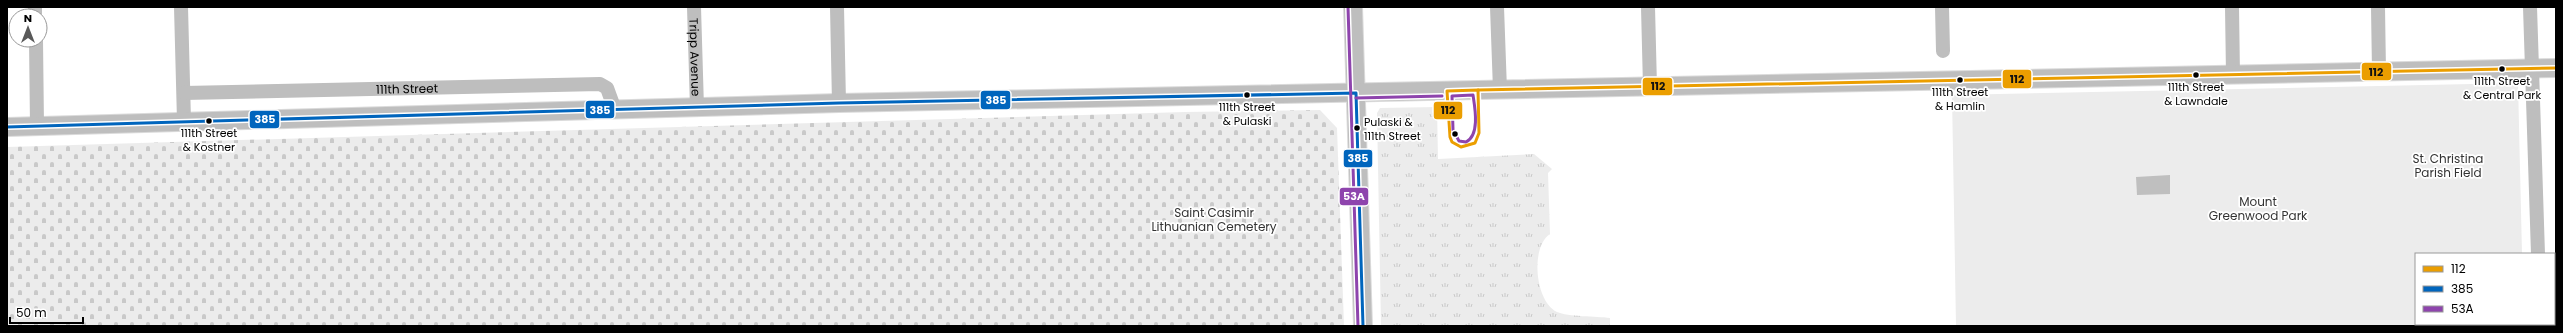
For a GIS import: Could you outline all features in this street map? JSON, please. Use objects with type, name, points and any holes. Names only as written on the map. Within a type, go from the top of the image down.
[{"type":"main road","points":[[1353,7],[1363,326]]},
{"type":"main road","points":[[7,127],[839,103],[2556,68]]},
{"type":"street","points":[[181,7],[184,121]]},
{"type":"street","name":"Tripp Avenue","points":[[694,7],[697,108]]},
{"type":"street","points":[[837,7],[839,103]]},
{"type":"street","points":[[1648,7],[1650,87]]},
{"type":"street","points":[[1942,7],[1943,51]]},
{"type":"street","points":[[2378,7],[2379,72]]},
{"type":"street","points":[[2530,7],[2538,253]]},
{"type":"street","points":[[2232,11],[2234,75]]},
{"type":"street","points":[[1498,12],[1500,90]]},
{"type":"street","points":[[36,48],[37,126]]},
{"type":"street","name":"111th Street","points":[[184,93],[600,84],[607,88],[615,110]]},
{"type":"green space","name":"Mount Greenwood Park","points":[[2518,83],[2522,253],[2415,253],[2415,325],[2524,326],[1956,326],[1952,95]]},
{"type":"green space","points":[[1437,107],[1438,159],[1534,154],[1552,169],[1548,173],[1550,234],[1544,241],[1540,250],[1538,262],[1540,286],[1544,297],[1550,306],[1557,312],[1575,316],[1610,318],[1610,326],[1381,326],[1377,113],[1380,108]]},
{"type":"green space","name":"Saint Casimir Lithuanian Cemetery","points":[[1320,110],[1337,128],[1344,326],[7,326],[7,147],[1185,112]]},
{"type":"shaded area","points":[[2170,175],[2170,194],[2137,195],[2136,177]]},
{"type":"transit line","name":"53A","points":[[1348,7],[1358,326]]},
{"type":"transit line","name":"112","points":[[1478,90],[2556,68]]},
{"type":"transit line","name":"112","points":[[1478,90],[1479,133],[1475,143],[1461,147],[1452,142],[1450,137],[1447,91],[1478,90]]},
{"type":"transit line","name":"385","points":[[7,127],[839,103],[1356,93],[1363,326]]},
{"type":"transit line","name":"53A","points":[[1473,95],[1476,121],[1473,134],[1466,142],[1459,141],[1453,130],[1452,96],[1473,95]]},
{"type":"transit line","name":"53A","points":[[1356,98],[1442,96]]},
{"type":"place","name":"111th Street & Central Park","points":[[2502,69]]},
{"type":"place","name":"111th Street & Lawndale","points":[[2196,75]]},
{"type":"place","name":"111th Street & Hamlin","points":[[1960,80]]},
{"type":"place","name":"111th Street & Pulaski","points":[[1247,95]]},
{"type":"place","name":"111th Street & Kostner","points":[[209,121]]},
{"type":"place","name":"Pulaski & 111th Street","points":[[1357,128]]},
{"type":"park label","name":"St. Christina Parish Field","points":[[2448,165]]}]
